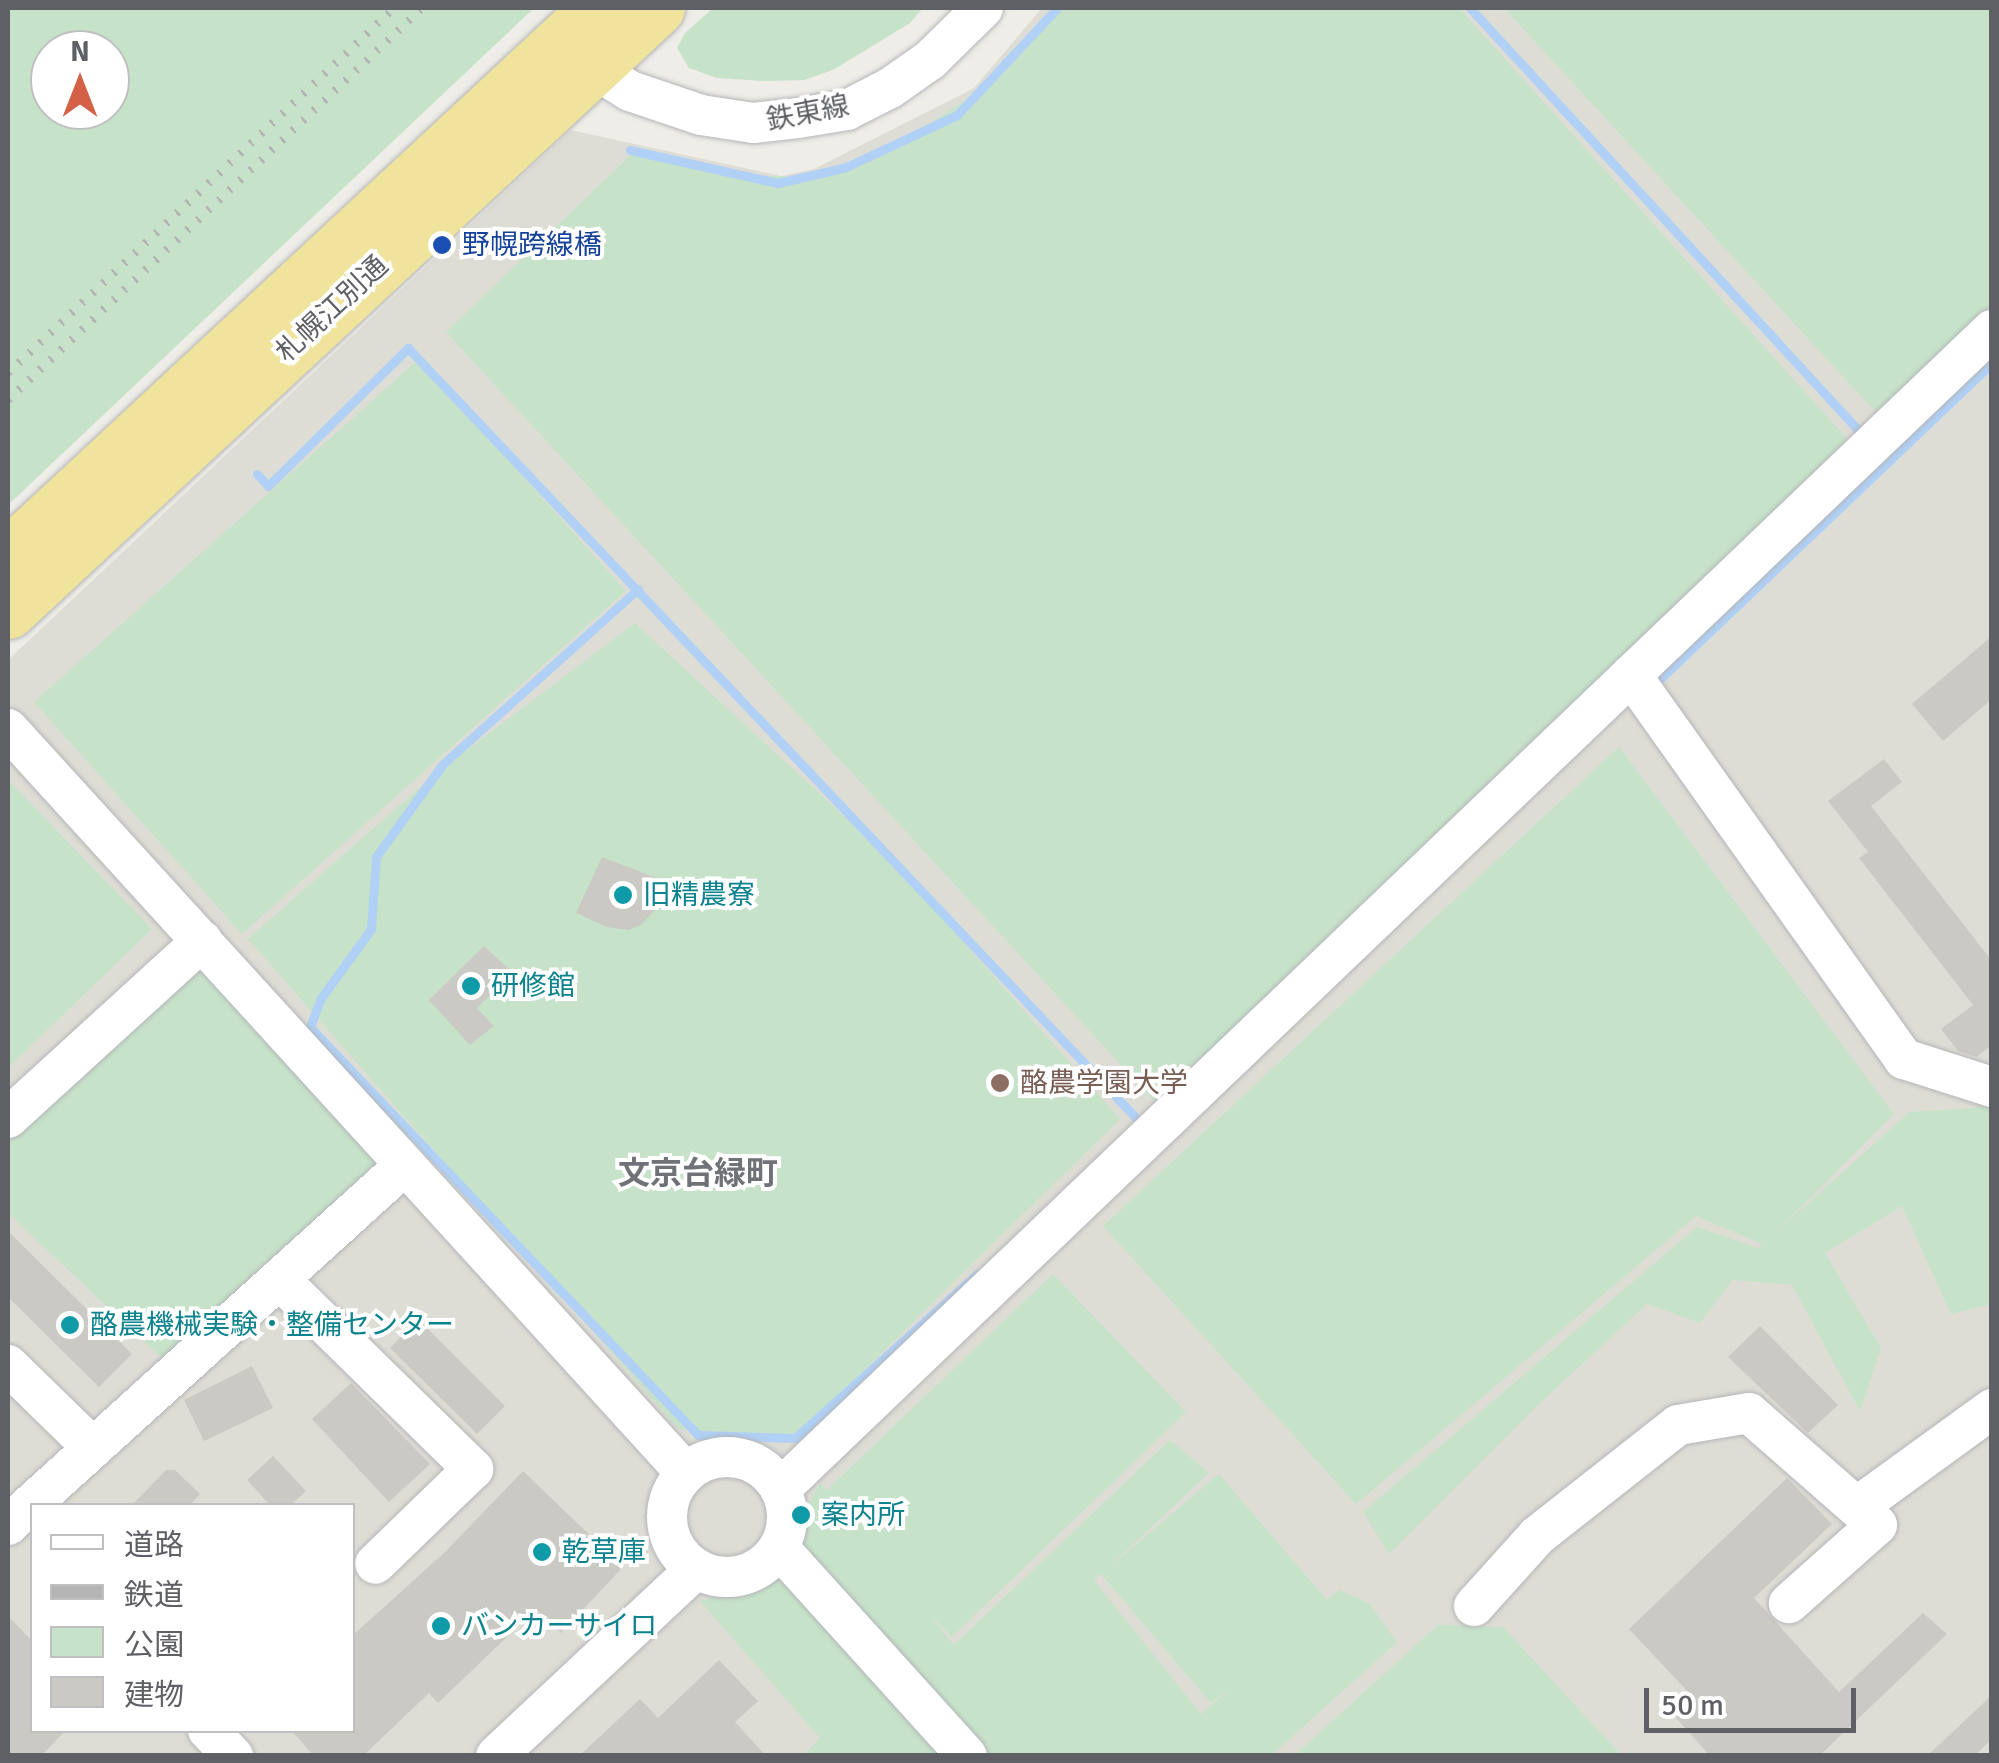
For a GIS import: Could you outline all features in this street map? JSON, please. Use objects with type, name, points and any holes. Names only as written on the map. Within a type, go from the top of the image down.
[{"type":"highway","name":"札幌江別通","points":[[8,556],[582,40],[657,8]]},
{"type":"highway","name":"札幌江別通","points":[[8,611],[582,40]]},
{"type":"street","name":"鉄東線","points":[[582,40],[649,99],[701,115],[753,123],[847,110],[890,88],[930,60],[983,8]]},
{"type":"street","points":[[780,1488],[1992,330]]},
{"type":"street","points":[[1631,675],[1904,1058],[1992,1088]]},
{"type":"street","points":[[8,729],[686,1474]]},
{"type":"street","points":[[8,1118],[202,941]]},
{"type":"street","points":[[33,1503],[405,1164]]},
{"type":"street","points":[[279,1279],[472,1469],[375,1564]]},
{"type":"street","points":[[8,1365],[93,1448]]},
{"type":"street","points":[[1857,1507],[1992,1409]]},
{"type":"street","points":[[1474,1606],[1537,1536],[1678,1426],[1748,1413],[1877,1525],[1788,1604]]},
{"type":"street","points":[[737,1458],[767,1471],[780,1488],[786,1528],[779,1548],[751,1572],[714,1576],[696,1569],[672,1541],[667,1524],[668,1505],[686,1474],[701,1463],[737,1458]]},
{"type":"street","points":[[30,1506],[8,1526],[30,1550]]},
{"type":"street","points":[[779,1548],[967,1756]]},
{"type":"street","points":[[496,1756],[696,1569]]},
{"type":"street","points":[[211,1733],[233,1756]]},
{"type":"shaded area","name":"酪農学園大学","points":[[1042,8],[1991,8],[1991,1755],[8,1756],[8,660],[571,130],[781,176],[814,169],[974,88]]},
{"type":"green space","points":[[8,8],[534,8],[8,505]]},
{"type":"green space","points":[[713,8],[923,8],[910,23],[833,70],[804,80],[765,81],[717,78],[689,68],[677,48],[685,33]]},
{"type":"green space","points":[[1058,8],[1459,8],[1851,443],[1156,1103],[446,332],[633,153],[717,175],[823,177],[891,149],[997,79]]},
{"type":"green space","points":[[1504,8],[1991,8],[1991,318],[1882,419]]},
{"type":"green space","points":[[418,360],[626,591],[242,934],[34,702]]},
{"type":"green space","points":[[635,623],[887,856],[1120,1119],[795,1438],[679,1429],[248,939],[434,775]]},
{"type":"green space","points":[[1619,747],[1894,1114],[1779,1229],[1910,1112],[1976,1108],[1991,1098],[1991,1304],[1951,1314],[1902,1206],[1825,1253],[1881,1348],[1860,1411],[1792,1285],[1733,1280],[1700,1323],[1647,1304],[1541,1402],[1389,1554],[1363,1512],[1697,1227],[1758,1248],[1762,1244],[1696,1216],[1356,1504],[1103,1226]]},
{"type":"green space","points":[[8,780],[152,929],[8,1068]]},
{"type":"green space","points":[[197,959],[377,1164],[171,1367],[8,1213],[8,1136]]},
{"type":"green space","points":[[1053,1274],[1186,1412],[952,1637],[929,1614],[954,1645],[1170,1440],[1209,1473],[1108,1568],[1219,1474],[1327,1600],[1339,1590],[1369,1603],[1397,1642],[1272,1755],[804,1755],[820,1738],[700,1601],[764,1586],[820,1483],[827,1490]],"holes":[[[1101,1574],[1211,1703],[1236,1684],[1201,1714],[1094,1580]]]},
{"type":"green space","points":[[1438,1625],[1503,1627],[1621,1755],[1295,1755]]},
{"type":"building","points":[[1992,636],[1992,699],[1943,741],[1912,704]]},
{"type":"building","points":[[1884,759],[1902,782],[1871,806],[1992,961],[1992,1045],[1976,1057],[1958,1051],[1941,1029],[1973,1005],[1859,858],[1868,852],[1828,801]]},
{"type":"building","name":"旧精農寮","points":[[602,857],[667,882],[658,907],[641,925],[629,930],[607,927],[576,913]]},
{"type":"building","name":"研修館","points":[[484,946],[513,973],[477,1008],[494,1026],[470,1045],[429,1000]]},
{"type":"building","name":"酪農機械実験・整備センター","points":[[8,1231],[132,1354],[99,1387],[8,1297]]},
{"type":"building","points":[[418,1319],[505,1406],[477,1434],[390,1348]]},
{"type":"building","points":[[1760,1326],[1838,1405],[1808,1433],[1728,1357]]},
{"type":"building","points":[[252,1366],[273,1408],[204,1441],[184,1400]]},
{"type":"building","points":[[351,1383],[430,1464],[389,1502],[312,1419]]},
{"type":"building","points":[[273,1456],[306,1491],[293,1503],[268,1503],[247,1480]]},
{"type":"building","points":[[166,1470],[175,1470],[200,1494],[192,1503],[134,1503]]},
{"type":"building","points":[[523,1471],[623,1567],[561,1633],[536,1609],[438,1703],[429,1693],[363,1756],[314,1756],[294,1733],[355,1733],[355,1633],[445,1552]]},
{"type":"building","points":[[1787,1478],[1832,1524],[1754,1598],[1839,1692],[1923,1613],[1947,1634],[1819,1756],[1710,1756],[1670,1711],[1690,1694],[1629,1629]]},
{"type":"building","points":[[8,1616],[30,1639],[30,1733],[63,1733],[41,1756],[8,1756]]},
{"type":"building","points":[[719,1660],[758,1701],[735,1722],[766,1756],[579,1756],[640,1699],[658,1718]]},
{"type":"building","points":[[1992,1695],[1992,1739],[1974,1756],[1927,1756]]},
{"type":"waterway","points":[[630,150],[778,183],[846,167],[957,115],[1057,8]]},
{"type":"waterway","points":[[1470,8],[1860,432],[1860,438]]},
{"type":"waterway","points":[[257,474],[268,486],[408,348],[1140,1122]]},
{"type":"waterway","points":[[1659,680],[1992,363]]},
{"type":"waterway","points":[[638,589],[442,765],[376,857],[371,929],[321,998],[310,1027],[698,1435],[795,1438],[977,1274]]},
{"type":"railway","points":[[8,373],[394,8]]},
{"type":"railway","points":[[8,400],[422,8]]},
{"type":"place","name":"野幌跨線橋","points":[[442,245]]},
{"type":"place","name":"旧精農寮","points":[[623,895]]},
{"type":"place","name":"研修館","points":[[471,986]]},
{"type":"place","name":"酪農学園大学","points":[[1000,1083]]},
{"type":"place","name":"酪農機械実験・整備センター","points":[[70,1325]]},
{"type":"place","name":"案内所","points":[[801,1515]]},
{"type":"place","name":"乾草庫","points":[[542,1552]]},
{"type":"place","name":"バンカーサイロ","points":[[441,1626]]},
{"type":"district","name":"文京台緑町","points":[[698,1174]]}]
